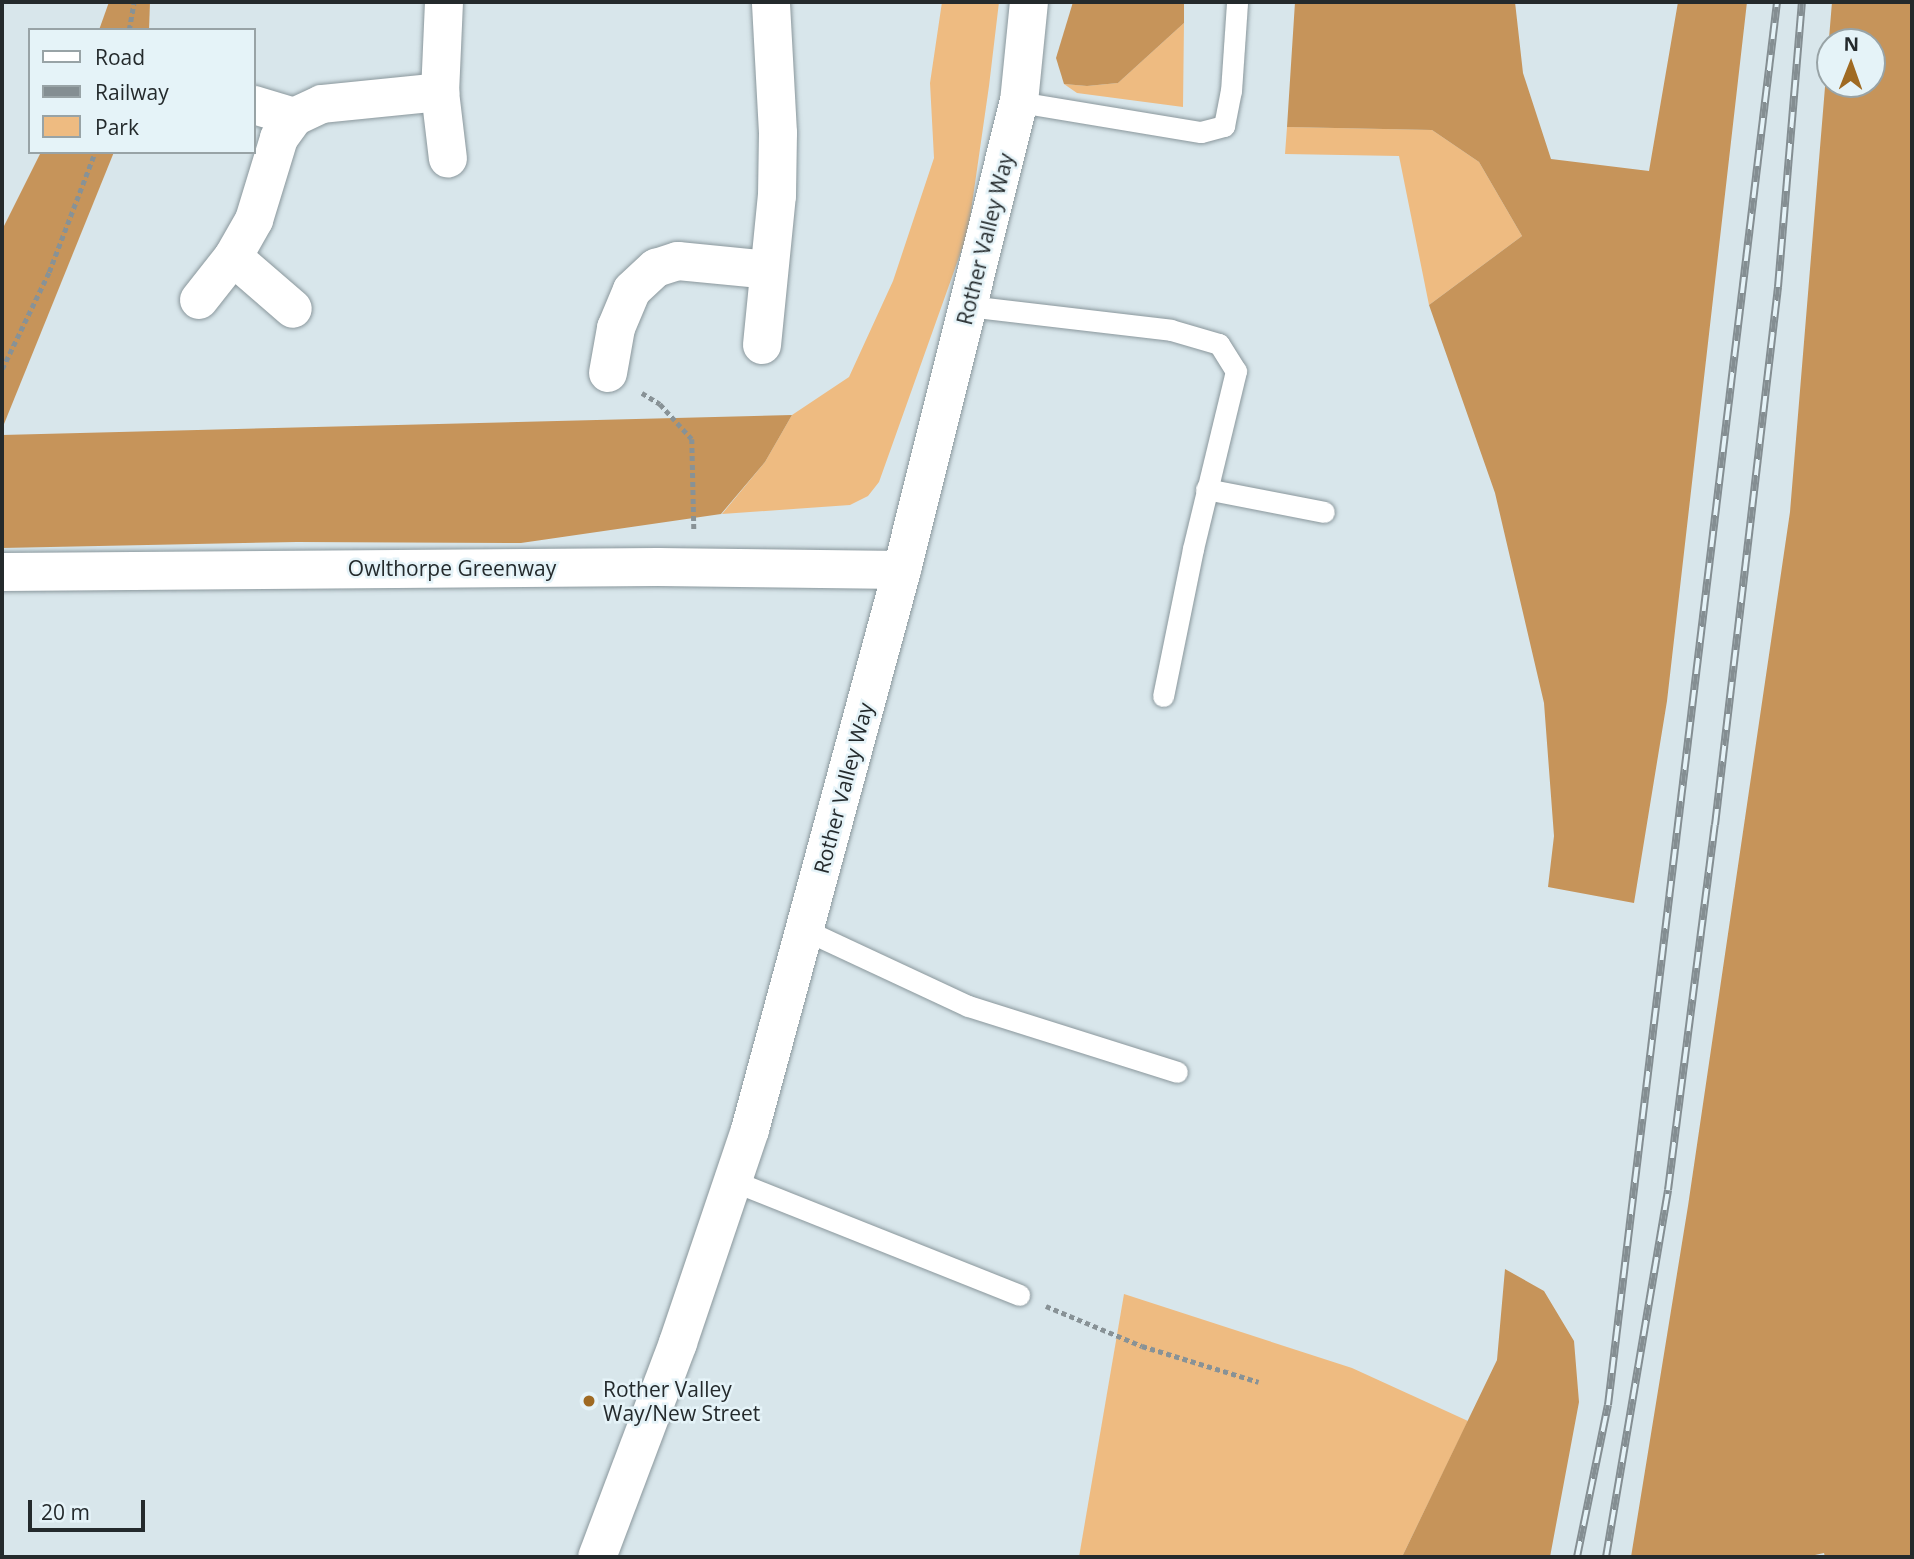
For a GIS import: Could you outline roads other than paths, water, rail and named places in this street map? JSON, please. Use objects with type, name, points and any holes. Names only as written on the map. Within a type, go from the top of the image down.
[{"type":"street","points":[[444,2],[440,92],[448,159]]},
{"type":"street","points":[[762,345],[777,196],[778,133],[771,2]]},
{"type":"street","name":"Rother Valley Way","points":[[597,1557],[678,1343],[750,1130],[902,570],[1019,102],[1029,2]]},
{"type":"street","points":[[199,300],[233,257],[254,220],[279,138],[294,117],[323,104],[440,92]]},
{"type":"street","points":[[256,106],[294,117]]},
{"type":"street","points":[[233,257],[293,309]]},
{"type":"street","points":[[608,373],[617,328],[632,290],[656,268],[678,261],[769,270]]},
{"type":"street","name":"Owlthorpe Greenway","points":[[2,572],[694,567],[902,570]]},
{"type":"lane","points":[[1019,102],[1201,132],[1224,126],[1231,91],[1237,2]]},
{"type":"lane","points":[[968,306],[1171,330],[1219,344],[1236,371],[1206,489],[1163,695]]},
{"type":"lane","points":[[1206,489],[1324,512]]},
{"type":"lane","points":[[804,930],[968,1006],[1177,1072]]},
{"type":"lane","points":[[733,1181],[1019,1295]]},
{"type":"railway","points":[[1577,1557],[1608,1405],[1777,2]]},
{"type":"railway","points":[[1606,1557],[1668,1190],[1715,825],[1778,287],[1802,2]]},
{"type":"place","name":"Rother Valley Way/New Street","points":[[589,1401]]}]
